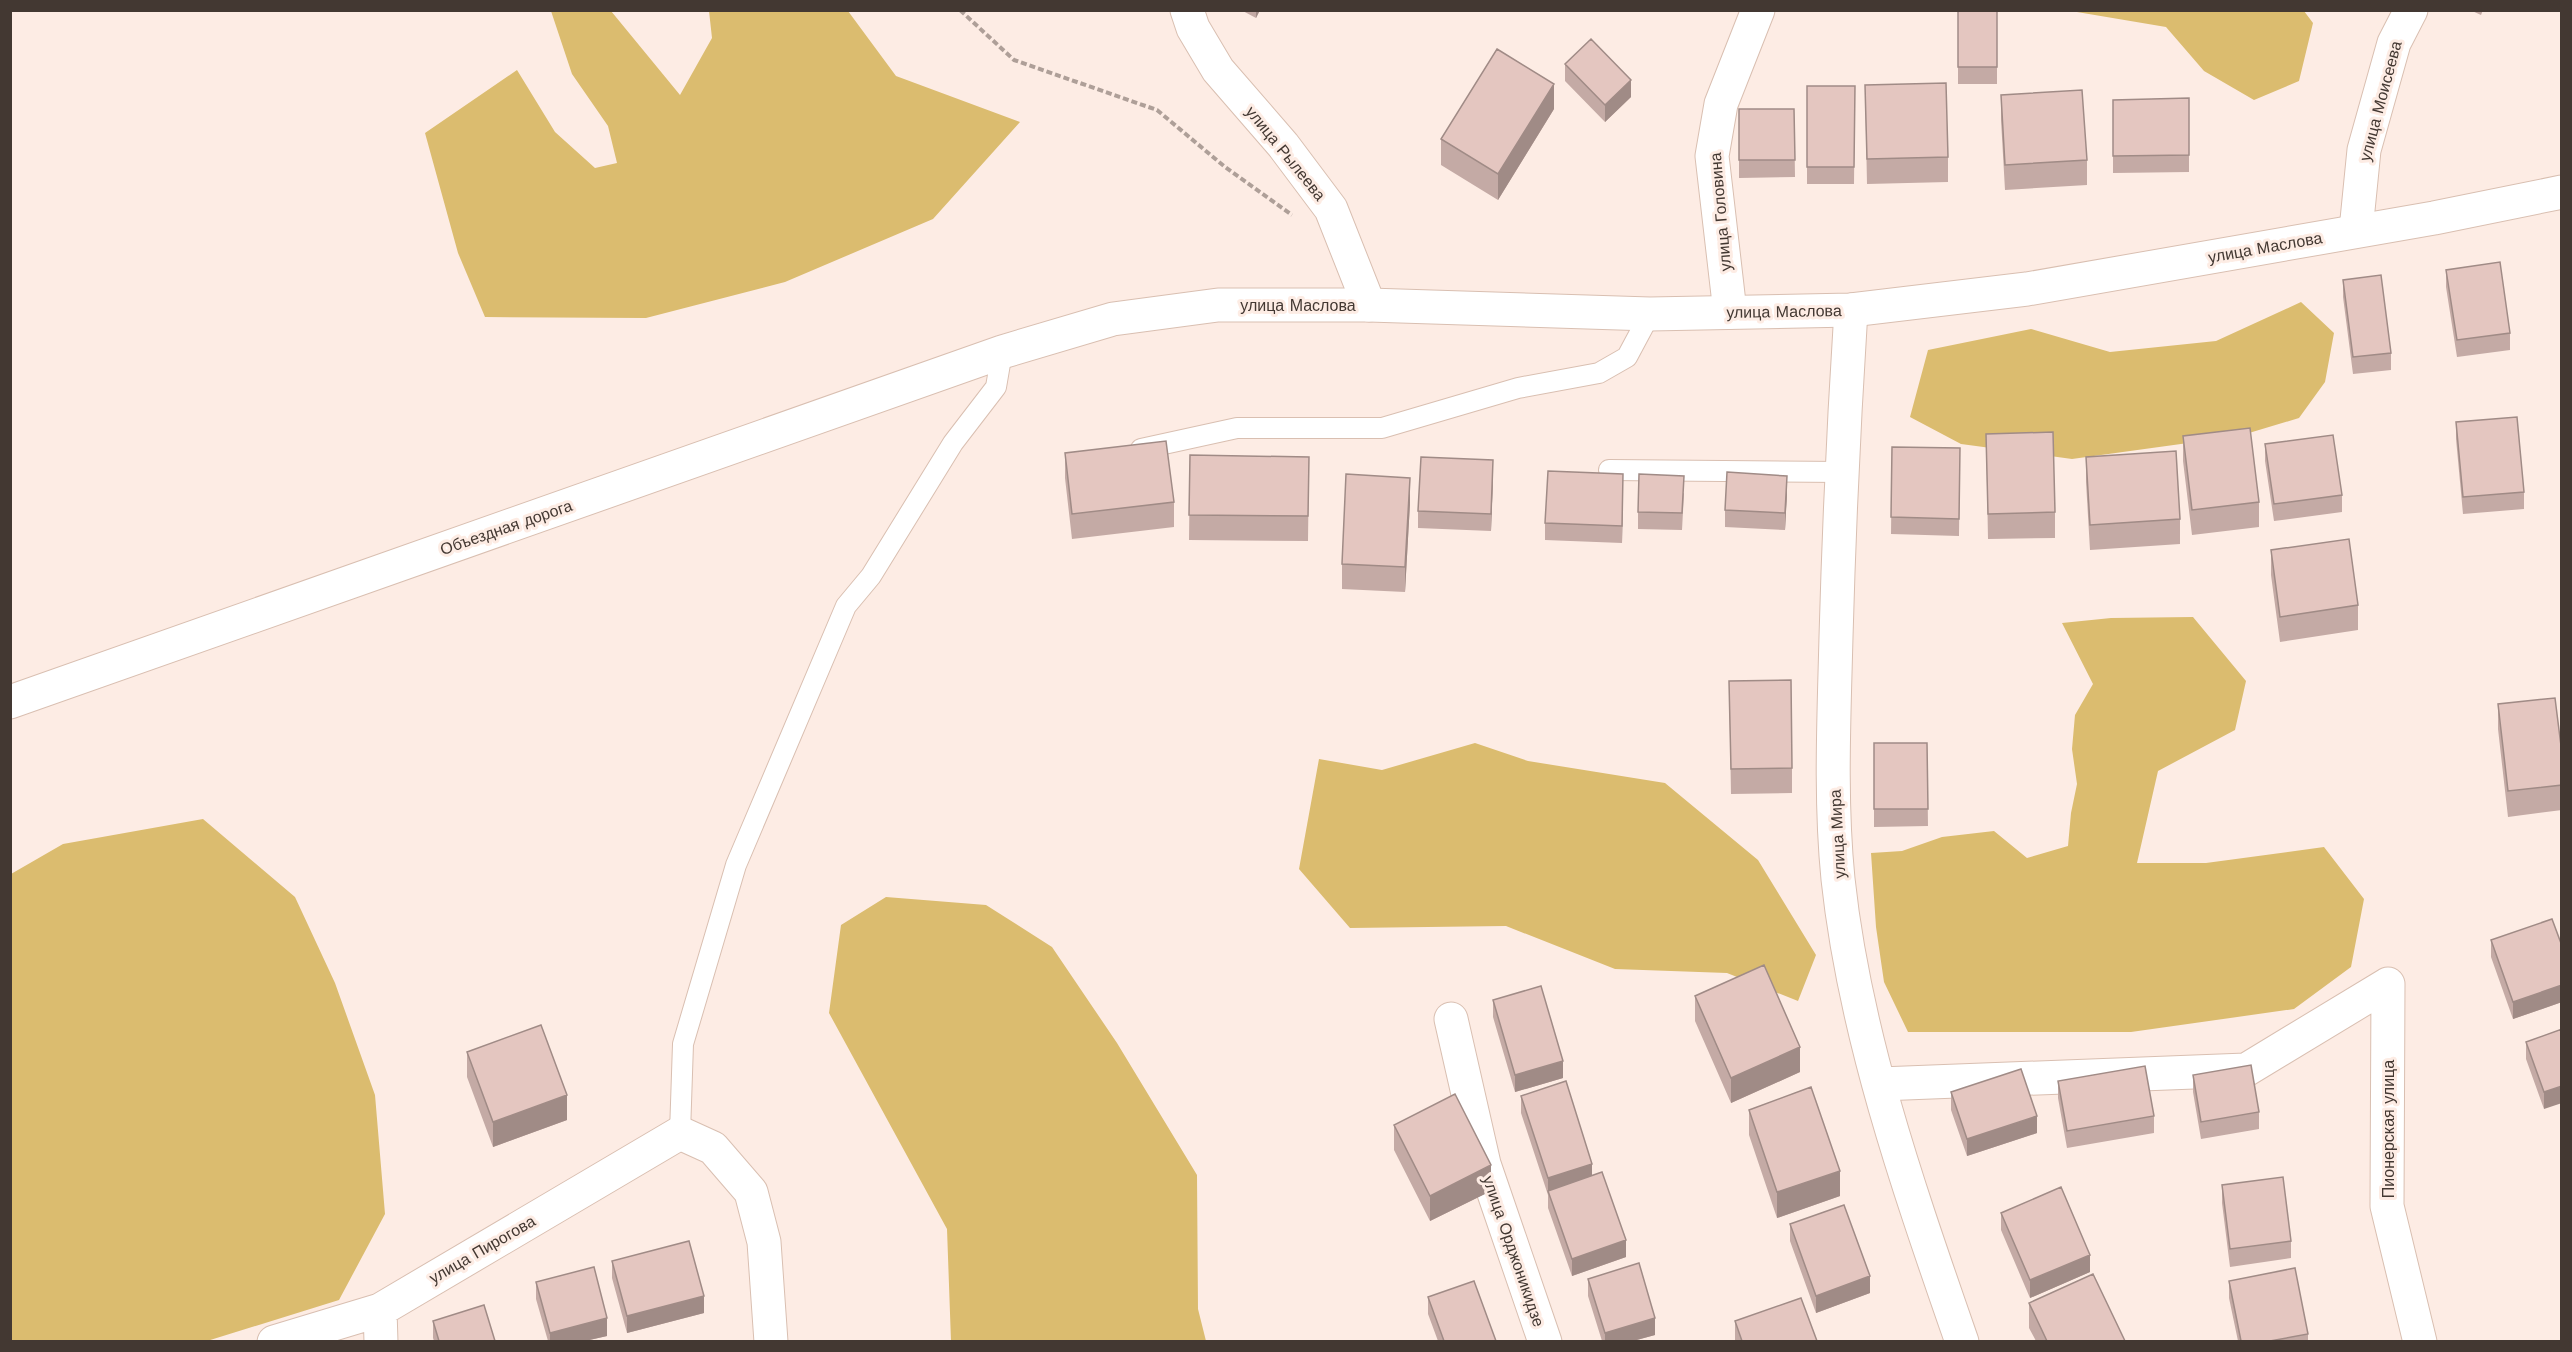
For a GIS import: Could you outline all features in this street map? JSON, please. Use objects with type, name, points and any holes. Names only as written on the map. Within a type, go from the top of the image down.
[{"type":"street","name":"улица Рылеева","points":[[1187,10],[1193,28],[1218,70],[1283,145],[1331,209],[1369,305]]},
{"type":"street","name":"улица Головина","points":[[1730,312],[1712,156],[1721,104],[1758,10]]},
{"type":"street","name":"улица Моисеева","points":[[2356,230],[2364,150],[2394,43],[2411,10]]},
{"type":"street","name":"улица Маслова","points":[[1002,352],[1113,319],[1218,305],[1369,305],[1650,314],[1851,310],[2027,289],[2562,192]]},
{"type":"street","name":"улица Мира","points":[[1851,310],[1841,472],[1833,740],[1838,879],[1856,991],[1904,1176],[1962,1341]]},
{"type":"street","name":"Объездная дорога","points":[[10,702],[1002,352]]},
{"type":"street","name":"Пионерская улица","points":[[1880,1084],[2246,1070],[2388,984],[2387,1206],[2420,1341]]},
{"type":"street","name":"улица Орджоникидзе","points":[[1451,1019],[1484,1164],[1545,1341]]},
{"type":"street","name":"улица Пирогова","points":[[274,1341],[381,1326],[680,1133]]},
{"type":"street","points":[[680,1133],[713,1148],[751,1192],[764,1242],[771,1341]]},
{"type":"lane","points":[[1130,451],[1237,428],[1382,428],[1518,388],[1599,373],[1627,357],[1650,314]]},
{"type":"lane","points":[[680,1133],[683,1044],[736,865],[846,606],[871,576],[953,443],[996,387],[1002,352]]},
{"type":"lane","points":[[1609,470],[1841,472]]},
{"type":"path","points":[[960,10],[1014,60],[1157,110],[1225,167],[1301,222]]},
{"type":"shaded area","points":[[551,11],[611,11],[680,95],[712,38],[709,11],[848,11],[896,76],[1020,122],[933,219],[785,282],[646,318],[485,317],[458,253],[425,133],[517,70],[555,132],[595,168],[617,163],[608,126],[572,74]]},
{"type":"shaded area","points":[[2071,11],[2304,11],[2313,23],[2299,81],[2254,100],[2204,71],[2166,27]]},
{"type":"shaded area","points":[[2301,302],[2334,333],[2325,382],[2299,418],[2239,436],[2072,459],[1961,444],[1910,417],[1928,350],[2031,329],[2110,352],[2216,341]]},
{"type":"shaded area","points":[[2193,617],[2246,681],[2235,730],[2158,771],[2137,863],[2206,863],[2324,847],[2364,899],[2351,967],[2294,1009],[2131,1032],[1908,1032],[1884,982],[1876,927],[1871,853],[1902,851],[1942,837],[1994,831],[2027,858],[2068,846],[2077,784],[2072,749],[2075,715],[2093,684],[2062,623],[2111,618]]},
{"type":"shaded area","points":[[1475,743],[1528,761],[1665,783],[1758,860],[1816,955],[1798,1001],[1727,973],[1615,969],[1506,926],[1350,928],[1299,869],[1319,759],[1382,770]]},
{"type":"shaded area","points":[[203,819],[295,897],[335,983],[375,1095],[385,1214],[339,1300],[207,1341],[11,1341],[11,874],[63,844]]},
{"type":"shaded area","points":[[886,897],[986,905],[1052,947],[1117,1043],[1197,1175],[1198,1309],[1206,1341],[951,1341],[947,1229],[829,1013],[841,925]]},
{"type":"building","points":[[1958,10],[1997,10],[1997,67],[1958,67]]},
{"type":"building","points":[[1591,39],[1631,80],[1605,105],[1565,64]]},
{"type":"building","points":[[1497,49],[1554,84],[1498,174],[1441,139]]},
{"type":"building","points":[[1946,83],[1948,157],[1867,159],[1865,85]]},
{"type":"building","points":[[1807,86],[1855,86],[1854,167],[1807,167]]},
{"type":"building","points":[[2082,90],[2087,160],[2005,165],[2001,95]]},
{"type":"building","points":[[2189,98],[2189,155],[2113,156],[2113,100]]},
{"type":"building","points":[[1739,109],[1794,109],[1795,160],[1739,160]]},
{"type":"building","points":[[2500,262],[2510,333],[2457,340],[2446,270]]},
{"type":"building","points":[[2381,275],[2391,353],[2353,357],[2343,280]]},
{"type":"building","points":[[2517,417],[2524,492],[2463,497],[2456,422]]},
{"type":"building","points":[[2250,428],[2259,502],[2192,510],[2183,436]]},
{"type":"building","points":[[2053,432],[2055,512],[1988,514],[1986,434]]},
{"type":"building","points":[[2333,435],[2342,495],[2274,504],[2265,444]]},
{"type":"building","points":[[1166,441],[1174,502],[1072,514],[1065,453]]},
{"type":"building","points":[[1892,447],[1960,448],[1959,519],[1891,517]]},
{"type":"building","points":[[2176,451],[2180,519],[2090,525],[2086,457]]},
{"type":"building","points":[[1190,455],[1309,457],[1308,516],[1189,515]]},
{"type":"building","points":[[1421,457],[1493,460],[1491,514],[1418,511]]},
{"type":"building","points":[[1548,471],[1623,474],[1622,526],[1545,523]]},
{"type":"building","points":[[1727,472],[1787,476],[1785,513],[1725,510]]},
{"type":"building","points":[[1346,474],[1410,478],[1405,567],[1342,564]]},
{"type":"building","points":[[1639,474],[1684,476],[1682,513],[1638,512]]},
{"type":"building","points":[[2349,539],[2358,605],[2280,617],[2271,550]]},
{"type":"building","points":[[1791,680],[1792,768],[1731,769],[1729,681]]},
{"type":"building","points":[[2555,698],[2562,754],[2562,785],[2508,791],[2498,704]]},
{"type":"building","points":[[1874,743],[1927,743],[1928,809],[1874,809]]},
{"type":"building","points":[[2552,919],[2562,946],[2562,985],[2513,1002],[2491,940]]},
{"type":"building","points":[[1764,965],[1800,1047],[1731,1078],[1695,996]]},
{"type":"building","points":[[1541,986],[1563,1061],[1515,1075],[1493,1000]]},
{"type":"building","points":[[541,1025],[567,1095],[493,1122],[467,1052]]},
{"type":"building","points":[[2562,1029],[2562,1086],[2544,1092],[2526,1042]]},
{"type":"building","points":[[2251,1065],[2259,1112],[2201,1122],[2193,1075]]},
{"type":"building","points":[[2145,1066],[2154,1116],[2067,1131],[2058,1081]]},
{"type":"building","points":[[2021,1069],[2037,1116],[1967,1139],[1951,1092]]},
{"type":"building","points":[[1566,1081],[1592,1164],[1548,1178],[1521,1096]]},
{"type":"building","points":[[1811,1087],[1840,1171],[1777,1192],[1749,1110]]},
{"type":"building","points":[[1455,1094],[1491,1165],[1430,1196],[1394,1125]]},
{"type":"building","points":[[1602,1172],[1626,1240],[1572,1259],[1548,1191]]},
{"type":"building","points":[[2283,1177],[2291,1241],[2230,1249],[2222,1185]]},
{"type":"building","points":[[2061,1187],[2090,1255],[2030,1280],[2001,1213]]},
{"type":"building","points":[[1844,1205],[1870,1276],[1816,1296],[1790,1224]]},
{"type":"building","points":[[689,1241],[704,1296],[627,1316],[612,1261]]},
{"type":"building","points":[[1639,1263],[1655,1318],[1605,1333],[1588,1279]]},
{"type":"building","points":[[594,1267],[607,1318],[550,1333],[536,1282]]},
{"type":"building","points":[[2295,1268],[2308,1334],[2270,1341],[2241,1341],[2229,1281]]},
{"type":"building","points":[[2093,1274],[2125,1341],[2047,1341],[2029,1303]]},
{"type":"building","points":[[1474,1281],[1496,1341],[1444,1341],[1428,1297]]},
{"type":"building","points":[[1801,1298],[1817,1341],[1742,1341],[1735,1321]]},
{"type":"building","points":[[484,1305],[495,1341],[439,1341],[433,1321]]}]
